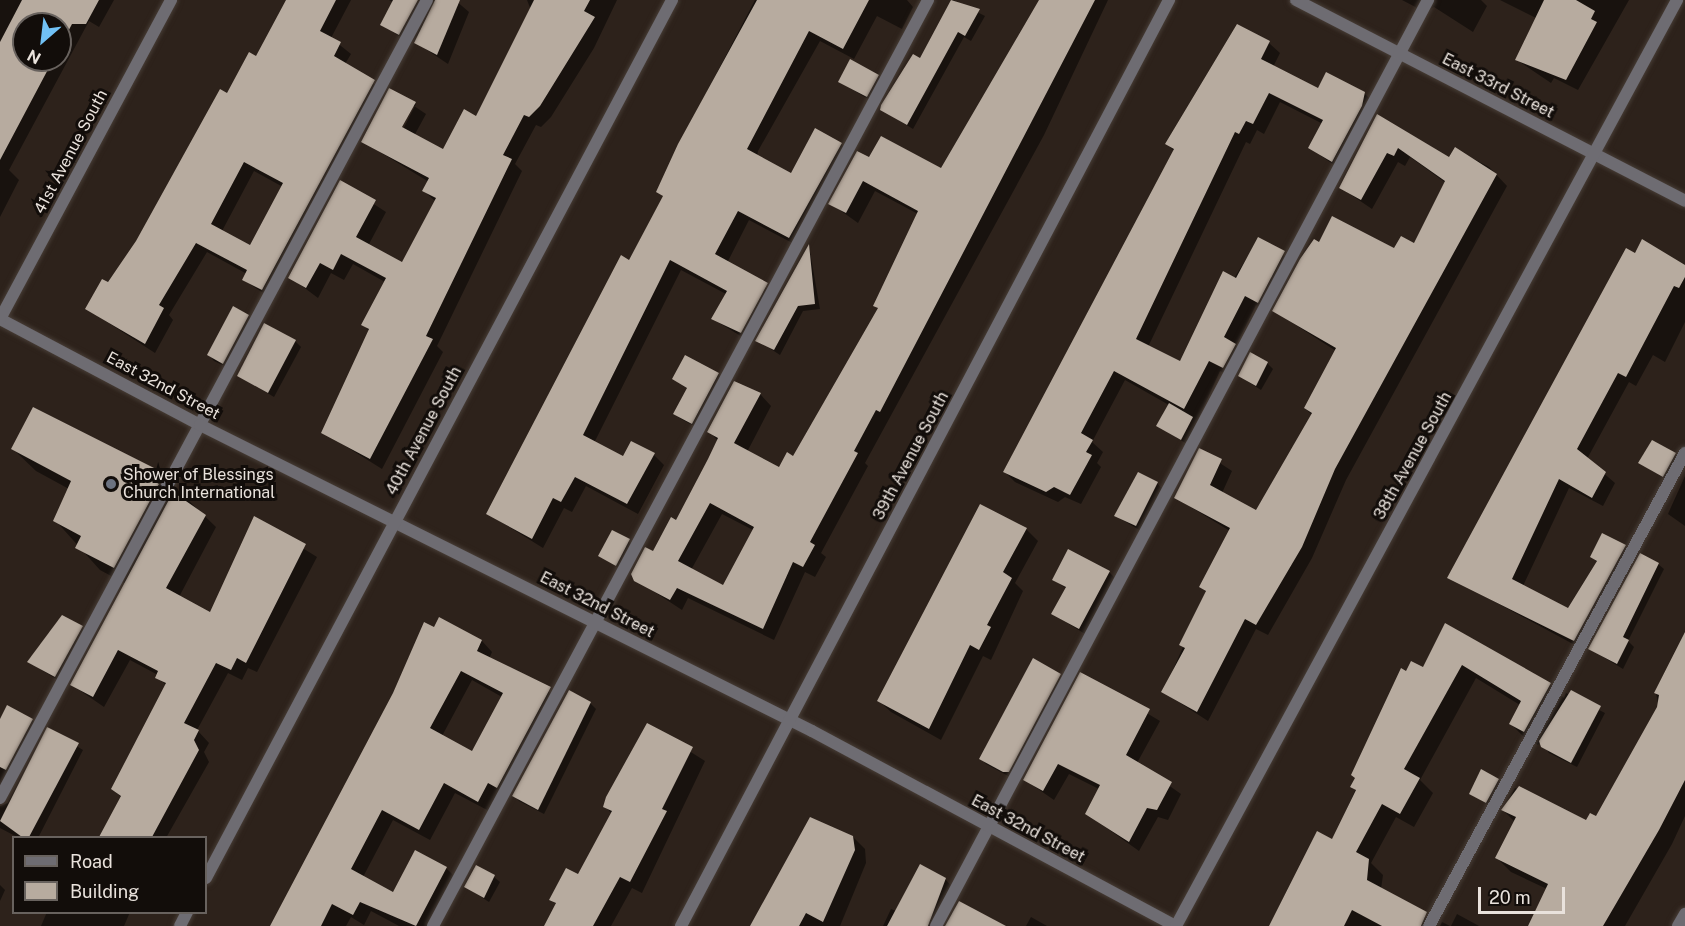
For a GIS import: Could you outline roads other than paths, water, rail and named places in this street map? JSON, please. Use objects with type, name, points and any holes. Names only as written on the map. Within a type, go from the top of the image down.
[{"type":"street","name":"41st Avenue South","points":[[0,319],[171,0]]},
{"type":"street","points":[[0,798],[427,0]]},
{"type":"street","name":"40th Avenue South","points":[[207,876],[672,0]]},
{"type":"street","points":[[433,926],[593,622],[928,0]]},
{"type":"street","name":"39th Avenue South","points":[[681,926],[1169,0]]},
{"type":"street","name":"East 33rd Street","points":[[1296,0],[1685,201]]},
{"type":"street","points":[[936,926],[1428,0]]},
{"type":"street","name":"38th Avenue South","points":[[1176,926],[1596,155],[1677,0]]},
{"type":"street","name":"East 32nd Street","points":[[0,319],[200,425],[396,520],[593,622],[791,720],[1176,926]]},
{"type":"street","points":[[1429,926],[1685,453]]},
{"type":"street","points":[[1678,926],[1685,914]]},
{"type":"place","name":"Shower of Blessings Church International","points":[[111,484]]}]
